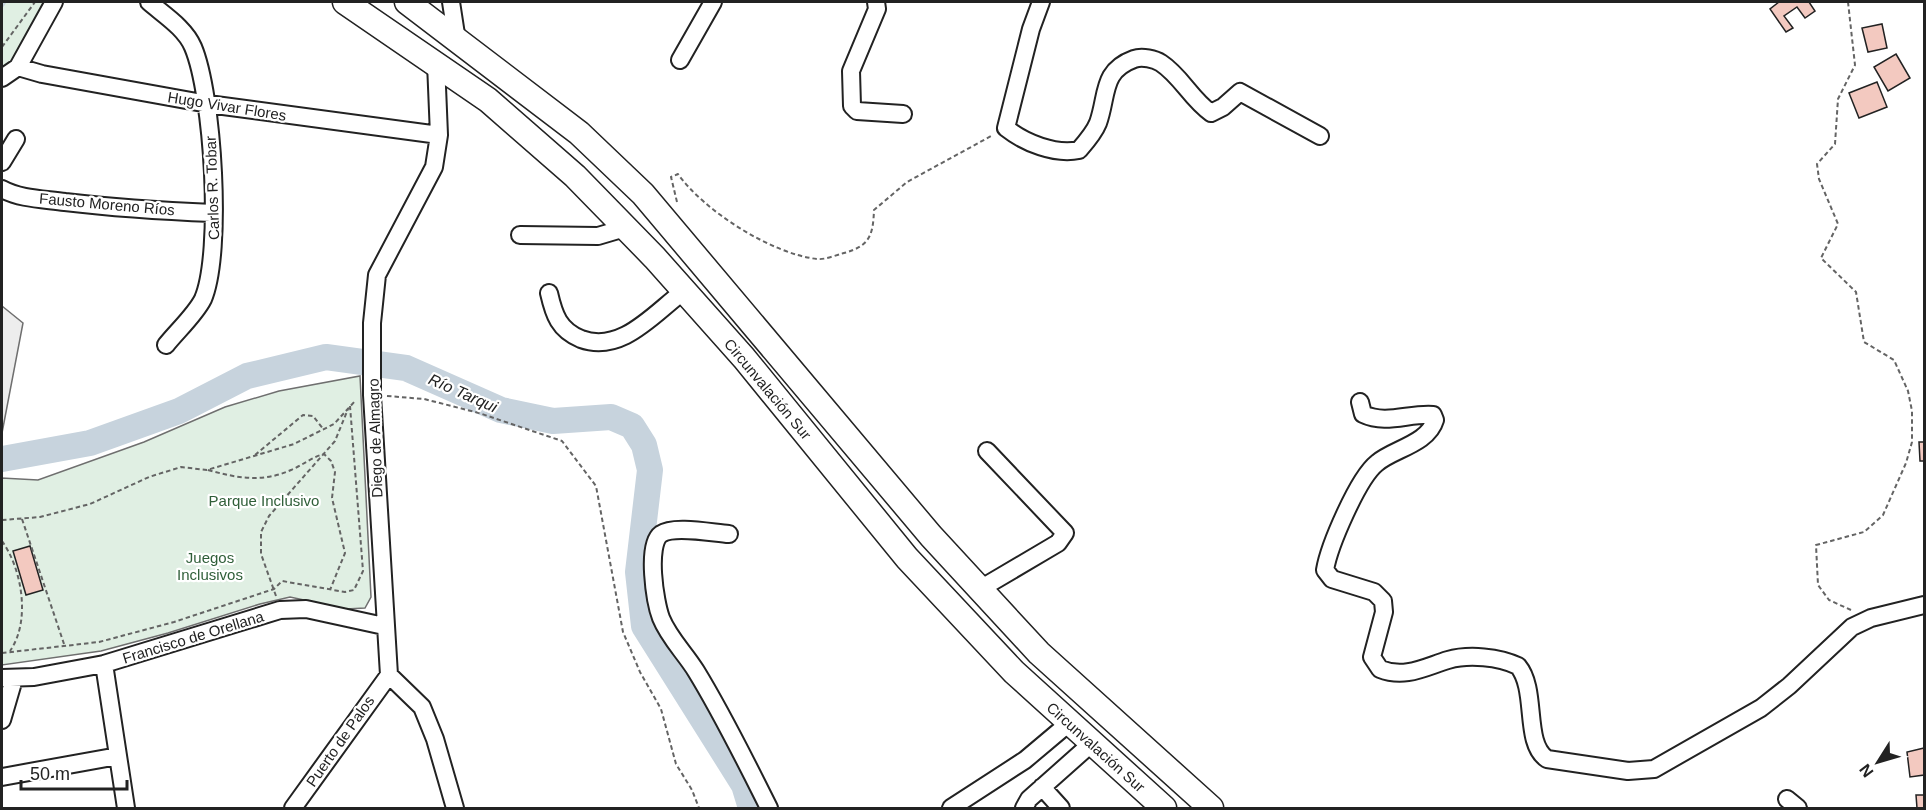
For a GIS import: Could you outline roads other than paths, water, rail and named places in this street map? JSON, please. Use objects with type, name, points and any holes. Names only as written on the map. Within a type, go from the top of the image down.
[{"type":"highway","name":"Circunvalación Sur","points":[[345,2],[436,63],[543,145],[625,228],[744,358],[907,558],[1014,672],[1164,808]]},
{"type":"highway","name":"Circunvalación Sur","points":[[407,2],[427,10],[457,40],[579,133],[642,194],[923,527],[1039,653],[1211,808]]},
{"type":"street","points":[[2,78],[18,67],[54,2]]},
{"type":"street","name":"Carlos R. Tobar","points":[[149,2],[183,31],[193,46],[208,104],[214,257],[202,300],[166,345]]},
{"type":"street","points":[[451,2],[457,40]]},
{"type":"street","points":[[680,60],[713,2]]},
{"type":"street","points":[[876,2],[878,9],[851,71],[852,106],[858,111],[903,114]]},
{"type":"street","points":[[1041,2],[1031,30],[1006,128],[1030,143],[1065,153],[1079,150],[1097,126],[1112,73],[1121,64],[1139,57],[1159,61],[1169,69],[1199,105],[1211,113],[1223,107],[1240,92],[1320,136]]},
{"type":"street","name":"Diego de Almagro","points":[[389,675],[384,626],[372,395],[372,323],[377,275],[434,167],[439,135],[436,63]]},
{"type":"street","name":"Hugo Vivar Flores","points":[[18,67],[42,74],[208,104],[439,135]]},
{"type":"street","points":[[2,162],[16,139]]},
{"type":"street","name":"Fausto Moreno Ríos","points":[[2,189],[10,194],[131,210],[213,213]]},
{"type":"street","points":[[520,235],[598,236],[625,228]]},
{"type":"street","points":[[549,293],[555,318],[561,327],[578,338],[597,344],[613,341],[638,328],[684,291]]},
{"type":"street","points":[[1360,402],[1363,414],[1371,418],[1389,419],[1425,414],[1433,415],[1435,420],[1421,437],[1377,462],[1352,501],[1325,570],[1332,579],[1374,592],[1383,601],[1384,612],[1372,657],[1380,669],[1401,674],[1416,672],[1451,659],[1476,657],[1518,666],[1526,679],[1536,745],[1547,759],[1628,771],[1654,769],[1761,708],[1790,686],[1852,627],[1871,618],[1924,605]]},
{"type":"street","points":[[980,589],[1058,543],[1065,533],[987,451]]},
{"type":"street","points":[[729,534],[672,530],[661,534],[655,542],[654,586],[660,617],[695,669],[769,808]]},
{"type":"street","name":"Francisco de Orellana","points":[[8,678],[104,664],[280,610],[306,609],[384,626]]},
{"type":"street","points":[[104,664],[126,808]]},
{"type":"street","points":[[389,675],[422,707],[435,739],[455,808]]},
{"type":"street","name":"Puerto de Palos","points":[[293,808],[389,675]]},
{"type":"street","points":[[2,720],[8,678]]},
{"type":"street","points":[[951,808],[1025,760],[1069,723]]},
{"type":"street","points":[[1024,808],[1029,799],[1092,743]]},
{"type":"street","points":[[2,777],[118,756]]},
{"type":"street","points":[[1042,787],[1061,808]]},
{"type":"waterway","name":"Río Tarqui","points":[[2,459],[90,443],[179,411],[247,376],[326,357],[406,368],[501,410],[553,421],[611,417],[632,426],[644,445],[650,470],[638,572],[644,626],[744,785],[751,808]]},
{"type":"park label","name":"Parque Inclusivo","points":[[264,500]]},
{"type":"park label","name":"Juegos Inclusivos","points":[[210,566]]}]
